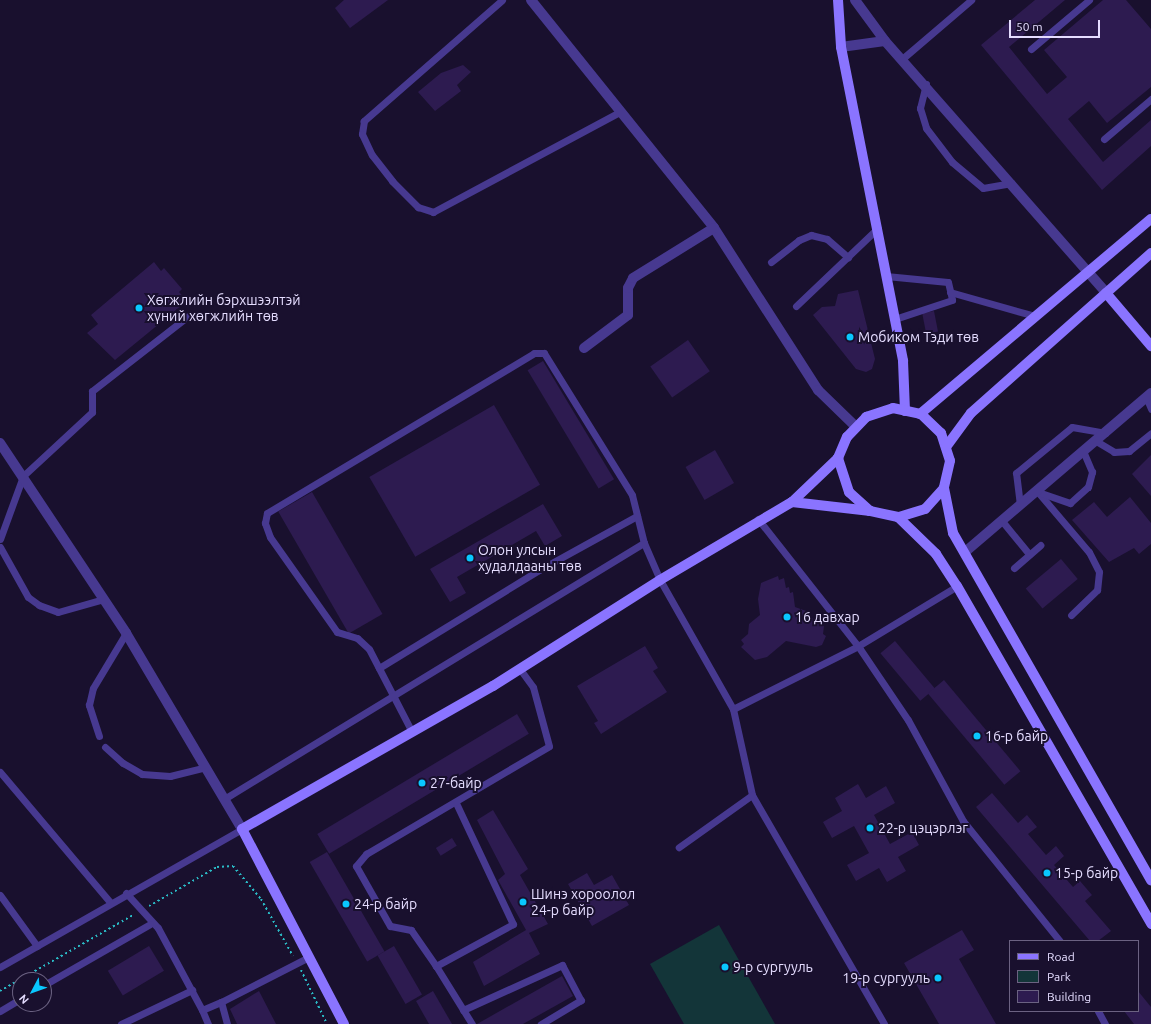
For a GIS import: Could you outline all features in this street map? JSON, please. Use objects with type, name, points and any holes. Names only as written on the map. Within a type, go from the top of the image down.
[{"type":"main road","points":[[838,0],[841,47],[878,228],[903,361],[905,411]]},
{"type":"main road","points":[[920,414],[1151,219]]},
{"type":"main road","points":[[946,447],[971,413],[1151,253]]},
{"type":"main road","points":[[1106,293],[1151,346]]},
{"type":"main road","points":[[344,1024],[242,829],[520,669],[758,519],[792,502],[838,458],[856,427],[866,417],[893,408],[920,414],[941,434],[950,461],[944,488],[953,533],[1151,880]]},
{"type":"main road","points":[[838,458],[849,492],[870,511]]},
{"type":"main road","points":[[792,502],[870,511],[898,517],[925,509],[944,488]]},
{"type":"main road","points":[[898,517],[936,554],[958,586],[1151,924]]},
{"type":"street","points":[[531,0],[621,110],[714,228],[818,390],[856,427]]},
{"type":"street","points":[[855,0],[885,41],[926,84],[1106,293]]},
{"type":"street","points":[[841,47],[885,41]]},
{"type":"street","points":[[584,348],[628,315],[628,288],[633,278],[714,228]]},
{"type":"street","points":[[965,552],[1149,395]]},
{"type":"street","points":[[0,443],[126,633],[242,829]]},
{"type":"lane","points":[[502,0],[364,121],[362,134],[372,154],[392,181],[418,206],[433,212],[621,110]]},
{"type":"lane","points":[[902,59],[971,0]]},
{"type":"lane","points":[[1030,49],[1089,0]]},
{"type":"lane","points":[[926,84],[920,108],[926,128],[952,162],[984,188],[1012,183]]},
{"type":"lane","points":[[1104,139],[1151,99]]},
{"type":"lane","points":[[796,306],[878,228]]},
{"type":"lane","points":[[772,262],[799,240],[811,235],[827,239],[848,257]]},
{"type":"lane","points":[[886,276],[948,282],[952,300],[895,319]]},
{"type":"lane","points":[[950,292],[1035,316]]},
{"type":"lane","points":[[0,539],[23,476],[92,412],[92,391],[188,316]]},
{"type":"lane","points":[[412,732],[364,642],[337,632],[270,538],[265,523],[267,513],[274,506],[540,352],[544,353],[568,387],[632,495],[644,543],[660,580],[733,709],[752,795],[884,1024]]},
{"type":"lane","points":[[1149,395],[1151,409]]},
{"type":"lane","points":[[1020,505],[1016,473],[1072,427],[1104,433]]},
{"type":"lane","points":[[1096,441],[1114,452],[1129,451],[1151,433]]},
{"type":"lane","points":[[1037,491],[1057,501],[1070,503],[1088,487],[1092,472],[1083,452]]},
{"type":"lane","points":[[1037,491],[1089,552],[1099,572],[1097,590],[1071,615]]},
{"type":"lane","points":[[379,668],[539,570],[637,516]]},
{"type":"lane","points":[[758,519],[858,646],[908,720],[949,801],[1059,940]]},
{"type":"lane","points":[[1002,521],[1030,554]]},
{"type":"lane","points":[[224,799],[392,694],[644,543]]},
{"type":"lane","points":[[1014,568],[1040,545]]},
{"type":"lane","points":[[0,547],[28,597],[39,605],[58,612],[104,599]]},
{"type":"lane","points":[[733,709],[858,646],[958,586]]},
{"type":"lane","points":[[99,736],[89,705],[93,688],[126,633]]},
{"type":"lane","points":[[472,1024],[436,966],[411,930],[390,926],[356,866],[366,854],[456,803],[549,746],[533,686],[520,669]]},
{"type":"lane","points":[[105,747],[123,764],[142,774],[170,776],[205,768]]},
{"type":"lane","points":[[0,772],[110,902]]},
{"type":"lane","points":[[679,847],[752,795]]},
{"type":"lane","points":[[436,966],[513,924],[456,803]]},
{"type":"lane","points":[[0,968],[110,902],[242,829]]},
{"type":"lane","points":[[126,893],[150,924],[158,928],[192,990],[208,1024]]},
{"type":"lane","points":[[0,895],[37,946]]},
{"type":"lane","points":[[52,980],[150,924]]},
{"type":"lane","points":[[202,1010],[221,1002],[296,962],[309,957]]},
{"type":"lane","points":[[463,1010],[562,965],[581,1000],[541,1024]]},
{"type":"lane","points":[[121,1024],[192,990]]},
{"type":"lane","points":[[221,1002],[227,1024]]},
{"type":"lane","points":[[0,1011],[12,1004]]},
{"type":"lane","points":[[1099,1012],[1105,1024]]},
{"type":"path","points":[[0,991],[216,867],[233,866],[261,899],[296,962],[327,1024]]},
{"type":"green space","points":[[719,925],[775,1024],[684,1024],[650,964]]},
{"type":"building","points":[[344,0],[388,0],[350,28],[335,8]]},
{"type":"building","points":[[1035,0],[1065,0],[1009,47],[1047,94],[1067,77],[1044,50],[1103,0],[1126,0],[1151,29],[1151,87],[1107,123],[1089,101],[1068,119],[1103,162],[1151,120],[1151,146],[1102,190],[981,45]]},
{"type":"building","points":[[463,65],[471,72],[457,85],[461,91],[435,111],[418,92],[441,73]]},
{"type":"building","name":"Хөгжлийн бэрхшээлтэй хүний хөгжлийн төв","points":[[154,262],[161,271],[164,268],[182,289],[179,292],[187,301],[115,360],[87,333],[98,324],[91,315]]},
{"type":"building","name":"Мобиком Тэди төв","points":[[858,290],[875,359],[872,369],[866,372],[856,369],[813,315],[822,307],[835,306],[838,294]]},
{"type":"building","points":[[934,311],[938,332],[926,334],[922,313]]},
{"type":"building","points":[[688,340],[710,371],[672,398],[650,366]]},
{"type":"building","points":[[543,361],[614,479],[599,489],[528,370]]},
{"type":"building","name":"Олон улсын худалдааны төв","points":[[494,405],[540,485],[415,557],[369,477]]},
{"type":"building","points":[[715,450],[734,483],[705,500],[686,467]]},
{"type":"building","points":[[1151,455],[1151,496],[1132,474]]},
{"type":"building","points":[[312,492],[382,614],[349,634],[278,511]]},
{"type":"building","points":[[1130,497],[1151,523],[1151,544],[1139,554],[1134,548],[1109,562],[1072,520],[1094,502],[1107,517]]},
{"type":"building","name":"Олон улсын худалдааны төв","points":[[543,504],[562,536],[545,546],[536,531],[457,577],[466,593],[450,602],[430,569]]},
{"type":"building","points":[[1061,559],[1078,579],[1042,608],[1026,589]]},
{"type":"building","name":"16 давхар","points":[[778,576],[779,580],[784,578],[786,588],[789,587],[790,593],[793,592],[795,607],[809,612],[810,617],[824,626],[823,634],[826,636],[822,645],[816,647],[786,641],[767,657],[755,660],[741,647],[744,644],[741,640],[748,634],[749,624],[760,615],[758,599],[761,583]]},
{"type":"building","points":[[895,641],[935,688],[920,701],[880,653]]},
{"type":"building","points":[[645,646],[658,668],[653,671],[667,692],[601,734],[594,723],[598,721],[577,686]]},
{"type":"building","name":"16-р байр","points":[[944,680],[1020,771],[1004,785],[928,693]]},
{"type":"building","name":"27-байр","points":[[517,714],[529,734],[329,854],[317,834]]},
{"type":"building","name":"22-р цэцэрлэг","points":[[858,784],[866,798],[886,786],[895,803],[874,815],[890,844],[912,832],[919,845],[898,857],[906,871],[887,882],[879,868],[856,881],[847,865],[869,853],[854,826],[832,838],[823,822],[842,811],[835,798]]},
{"type":"building","name":"15-р байр","points":[[992,793],[1018,823],[1027,815],[1037,827],[1028,834],[1046,855],[1056,846],[1064,856],[1054,865],[1073,887],[1080,881],[1092,895],[1085,901],[1111,931],[1099,940],[1089,940],[976,807]]},
{"type":"building","name":"Шинэ хороолол 24-р байр","points":[[493,810],[528,869],[520,875],[548,924],[529,933],[540,954],[484,986],[473,962],[526,930],[498,880],[505,874],[477,820]]},
{"type":"building","points":[[452,838],[457,846],[441,856],[436,848]]},
{"type":"building","points":[[327,852],[385,952],[367,962],[310,862]]},
{"type":"building","points":[[587,873],[594,885],[612,875],[629,905],[592,926],[568,884]]},
{"type":"building","name":"19-р сургууль","points":[[962,930],[974,950],[959,959],[996,1024],[939,1024],[904,963]]},
{"type":"building","points":[[149,946],[164,971],[123,996],[108,971]]},
{"type":"building","points":[[394,946],[422,994],[406,1004],[378,955]]},
{"type":"building","points":[[562,976],[573,996],[523,1024],[477,1024]]},
{"type":"building","points":[[259,991],[276,1024],[237,1024],[230,1009]]},
{"type":"building","points":[[433,991],[452,1024],[429,1024],[416,1001]]},
{"type":"building","points":[[1139,992],[1151,1007],[1151,1024],[1134,1024],[1125,1012],[1139,1012]]},
{"type":"place","name":"Хөгжлийн бэрхшээлтэй хүний хөгжлийн төв","points":[[139,308]]},
{"type":"place","name":"Мобиком Тэди төв","points":[[850,337]]},
{"type":"place","name":"Олон улсын худалдааны төв","points":[[470,558]]},
{"type":"place","name":"16 давхар","points":[[787,617]]},
{"type":"place","name":"16-р байр","points":[[977,736]]},
{"type":"place","name":"27-байр","points":[[422,783]]},
{"type":"place","name":"22-р цэцэрлэг","points":[[870,828]]},
{"type":"place","name":"15-р байр","points":[[1047,873]]},
{"type":"place","name":"Шинэ хороолол 24-р байр","points":[[523,902]]},
{"type":"place","name":"24-р байр","points":[[346,904]]},
{"type":"place","name":"9-р сургууль","points":[[725,967]]},
{"type":"place","name":"19-р сургууль","points":[[938,978]]}]
